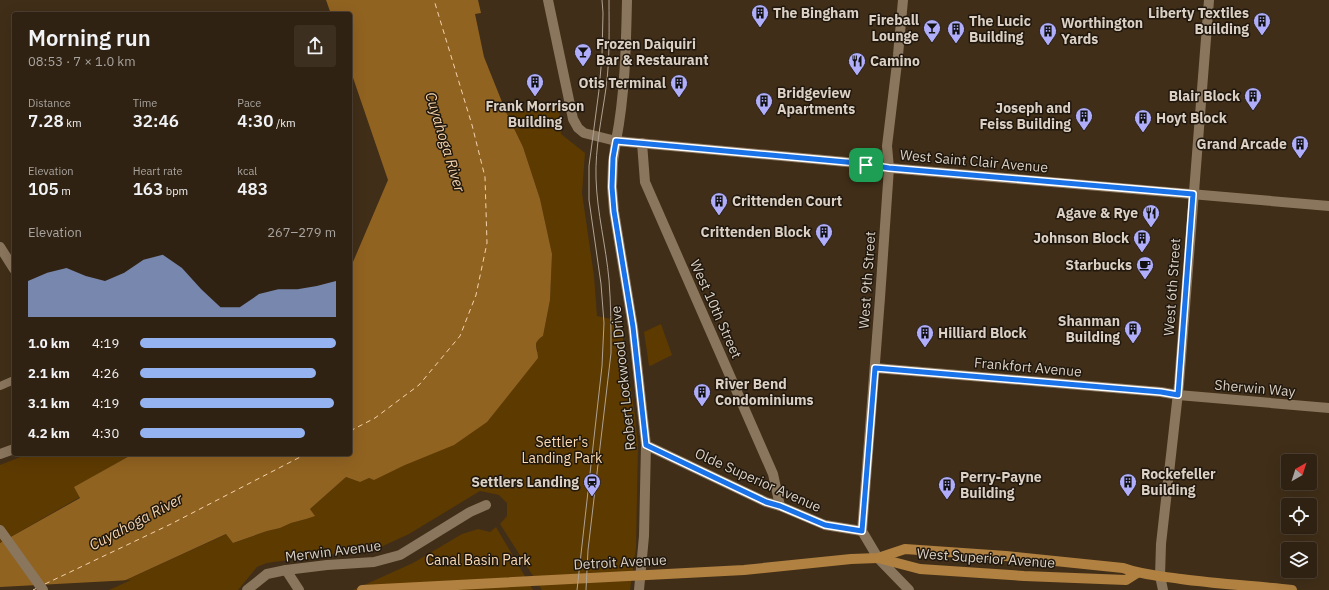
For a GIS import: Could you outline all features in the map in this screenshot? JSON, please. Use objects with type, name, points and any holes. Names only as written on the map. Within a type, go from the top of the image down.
[{"type":"main road","name":"West Superior Avenue","points":[[878,558],[905,549],[1006,556],[1123,568],[1137,573],[1242,588],[1292,590]]},
{"type":"main road","name":"West Superior Avenue","points":[[878,558],[920,569],[1024,576],[1126,580],[1137,573]]},
{"type":"main road","name":"Detroit Avenue","points":[[362,590],[744,570],[851,559],[878,558]]},
{"type":"street","name":"West Saint Clair Avenue","points":[[548,0],[573,119],[578,128],[584,133],[616,141],[857,163],[889,168],[1329,206]]},
{"type":"street","points":[[616,141],[620,122],[626,48],[627,0]]},
{"type":"street","name":"West 9th Street","points":[[862,531],[889,168],[887,146],[903,0]]},
{"type":"street","name":"West 6th Street","points":[[1163,590],[1160,576],[1161,544],[1178,395],[1209,0]]},
{"type":"street","name":"Robert Lockwood Drive","points":[[616,141],[613,158],[612,187],[614,211],[633,327],[646,445],[644,536],[639,590]]},
{"type":"street","name":"West 10th Street","points":[[642,143],[645,182],[772,474],[780,506]]},
{"type":"street","points":[[0,247],[3,259],[12,267]]},
{"type":"street","name":"Frankfort Avenue","points":[[875,368],[1161,392],[1178,395]]},
{"type":"street","points":[[0,386],[12,381]]},
{"type":"street","name":"Sherwin Way","points":[[1178,395],[1329,408]]},
{"type":"street","name":"Olde Superior Avenue","points":[[646,445],[766,502],[780,506],[825,525],[862,531]]},
{"type":"street","points":[[0,454],[12,450]]},
{"type":"street","name":"Merwin Avenue","points":[[247,590],[267,574],[286,570],[374,562],[400,555],[470,512],[486,505]]},
{"type":"street","points":[[0,530],[43,590]]},
{"type":"street","points":[[862,531],[878,558],[909,590]]},
{"type":"street","points":[[286,570],[299,590]]},
{"type":"green space","name":"Settler's Landing Park","points":[[559,108],[561,134],[585,153],[582,193],[594,276],[597,316],[620,321],[635,415],[638,446],[636,547],[630,590],[542,590],[500,524],[507,516],[507,503],[499,495],[480,491],[409,534],[370,552],[340,553],[267,563],[257,567],[238,590],[104,590],[227,534],[234,543],[306,519],[314,515],[310,509],[346,477],[360,482],[369,478],[374,479],[405,465],[538,351],[536,342],[543,336],[550,300],[552,254],[540,199],[523,147],[506,112]]},
{"type":"green space","points":[[661,324],[672,355],[649,366],[644,332]]},
{"type":"green space","points":[[23,456],[129,456],[75,487],[80,497],[0,543],[0,465]]},
{"type":"green space","name":"Canal Basin Park","points":[[496,527],[533,590],[353,590],[413,563],[462,534],[478,529],[490,532]]},
{"type":"water","name":"Cuyahoga River","points":[[326,0],[478,0],[481,13],[475,14],[484,57],[506,112],[523,147],[540,199],[552,254],[550,300],[543,336],[537,341],[536,344],[538,358],[487,422],[454,445],[405,465],[374,480],[369,478],[360,482],[346,477],[310,509],[315,516],[233,543],[226,534],[104,590],[0,590],[0,543],[80,498],[74,487],[129,456],[352,456],[352,264],[388,180],[352,75],[352,12],[330,12]]},
{"type":"pier","points":[[131,580],[109,590],[0,590],[0,587]]},
{"type":"ferry route","points":[[352,430],[375,418],[419,385],[460,336],[476,295],[487,243],[485,177],[472,125],[434,0]]},
{"type":"ferry route","points":[[45,584],[171,524],[302,456]]},
{"type":"ferry route","points":[[33,590],[37,588]]},
{"type":"tram line","points":[[577,590],[602,366],[604,323],[601,284],[589,200],[589,166],[602,56],[602,0]]},
{"type":"tram line","points":[[586,590],[588,550],[611,353],[611,307],[609,280],[598,204],[596,178],[598,144],[608,66],[609,0]]},
{"type":"place","name":"The Bingham","points":[[760,28]]},
{"type":"place","name":"Liberty Textiles Building","points":[[1262,36]]},
{"type":"place","name":"Fireball Lounge","points":[[932,43]]},
{"type":"place","name":"The Lucic Building","points":[[956,44]]},
{"type":"place","name":"Worthington Yards","points":[[1048,46]]},
{"type":"place","name":"Frozen Daiquiri Bar & Restaurant","points":[[583,67]]},
{"type":"place","name":"Camino","points":[[857,76]]},
{"type":"place","name":"Frank Morrison Building","points":[[535,97]]},
{"type":"place","name":"Otis Terminal","points":[[679,98]]},
{"type":"place","name":"Blair Block","points":[[1253,111]]},
{"type":"place","name":"Bridgeview Apartments","points":[[764,116]]},
{"type":"place","name":"Joseph and Feiss Building","points":[[1084,131]]},
{"type":"place","name":"Hoyt Block","points":[[1143,133]]},
{"type":"place","name":"Grand Arcade","points":[[1300,159]]},
{"type":"place","name":"Crittenden Court","points":[[719,216]]},
{"type":"place","name":"Agave & Rye","points":[[1151,228]]},
{"type":"place","name":"Crittenden Block","points":[[824,247]]},
{"type":"place","name":"Johnson Block","points":[[1142,253]]},
{"type":"place","name":"Starbucks","points":[[1145,280]]},
{"type":"place","name":"Shanman Building","points":[[1133,344]]},
{"type":"place","name":"Hilliard Block","points":[[925,348]]},
{"type":"place","name":"River Bend Condominiums","points":[[702,407]]},
{"type":"place","name":"Settlers Landing","points":[[592,497]]},
{"type":"place","name":"Rockefeller Building","points":[[1128,497]]},
{"type":"place","name":"Perry-Payne Building","points":[[947,500]]},
{"type":"route","points":[[616,141],[866,165],[1193,194],[1178,395],[1161,392],[875,368],[870,412],[862,531],[825,525],[780,506],[766,502],[646,445],[633,327],[614,211],[612,187],[613,158],[616,141]]}]
